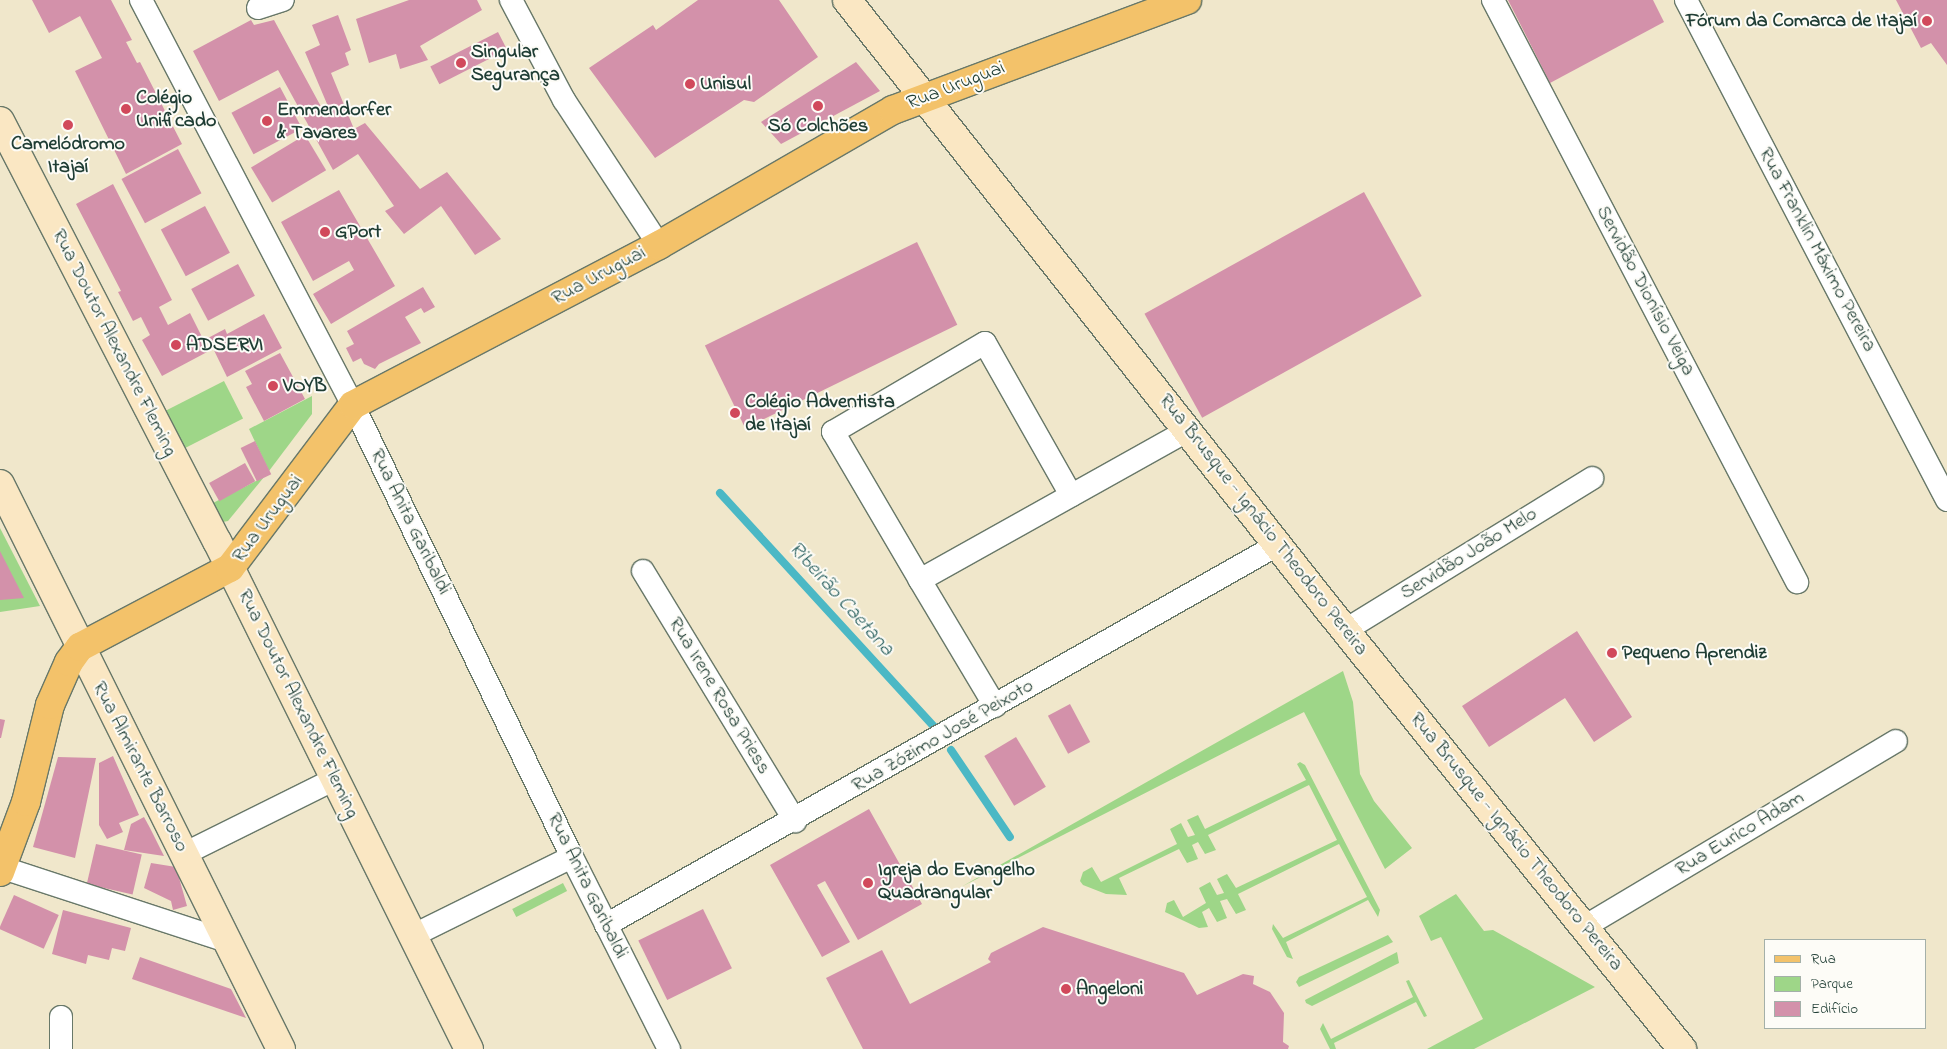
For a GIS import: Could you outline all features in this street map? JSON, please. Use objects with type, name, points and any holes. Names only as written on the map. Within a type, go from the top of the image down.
[{"type":"main road","name":"Rua Uruguai","points":[[80,647],[230,568],[353,405],[659,245],[894,110],[925,96],[1187,0]]},
{"type":"main road","points":[[1,869],[26,802],[50,706],[69,662],[80,647]]},
{"type":"street","name":"Rua Anita Garibaldi","points":[[141,0],[353,405],[572,857],[669,1049]]},
{"type":"street","points":[[258,8],[283,0]]},
{"type":"street","points":[[511,0],[564,100],[659,245]]},
{"type":"street","name":"Rua Brusque - Ignácio Theodoro Pereira","points":[[847,0],[1682,1049]]},
{"type":"street","name":"Servidão Dionísio Veiga","points":[[1493,0],[1797,582]]},
{"type":"street","name":"Rua Franklin Máximo Pereira","points":[[1686,0],[1947,500]]},
{"type":"street","name":"Rua Doutor Alexandre Fleming","points":[[0,120],[230,568],[468,1049]]},
{"type":"street","points":[[995,706],[833,432],[985,343],[1071,495]]},
{"type":"street","points":[[920,580],[1188,430]]},
{"type":"street","name":"Servidão João Melo","points":[[1346,629],[1592,478]]},
{"type":"street","name":"Rua Almirante Barroso","points":[[0,484],[282,1049]]},
{"type":"street","name":"Rua Zózimo José Peixoto","points":[[606,925],[795,821],[1279,544]]},
{"type":"street","name":"Rua Irene Rosa Priess","points":[[643,571],[795,821]]},
{"type":"street","name":"Rua Eurico Adam","points":[[1584,927],[1896,741]]},
{"type":"street","points":[[184,854],[335,779]]},
{"type":"street","points":[[412,936],[572,857]]},
{"type":"street","points":[[1,869],[227,941]]},
{"type":"street","points":[[61,1017],[62,1049]]},
{"type":"green space","points":[[224,381],[243,418],[185,448],[166,411]]},
{"type":"green space","points":[[312,396],[312,414],[269,471],[249,429]]},
{"type":"green space","points":[[264,477],[228,521],[223,522],[213,503]]},
{"type":"green space","points":[[0,528],[40,606],[0,612]]},
{"type":"green space","points":[[1343,671],[1353,702],[1360,774],[1374,801],[1412,848],[1385,869],[1304,712],[961,887]]},
{"type":"green space","points":[[1300,762],[1305,765],[1380,910],[1378,917],[1368,900],[1286,942],[1293,959],[1287,957],[1272,929],[1273,924],[1283,938],[1367,897],[1339,844],[1238,894],[1246,910],[1236,914],[1227,899],[1220,901],[1227,918],[1217,922],[1209,908],[1202,912],[1208,927],[1199,928],[1165,912],[1167,903],[1174,900],[1183,917],[1206,903],[1199,888],[1210,882],[1217,895],[1224,893],[1217,879],[1227,874],[1236,888],[1337,840],[1309,785],[1208,835],[1216,850],[1205,854],[1198,842],[1192,845],[1198,859],[1187,863],[1179,849],[1119,878],[1127,895],[1106,894],[1083,885],[1080,881],[1083,872],[1092,867],[1101,882],[1177,844],[1170,829],[1181,823],[1188,837],[1195,835],[1187,820],[1198,815],[1205,829],[1306,780],[1297,764]]},
{"type":"green space","points":[[563,883],[567,891],[516,917],[512,909]]},
{"type":"green space","points":[[1456,894],[1484,931],[1493,930],[1595,987],[1474,1049],[1427,1049],[1483,1019],[1441,937],[1431,941],[1419,916]]},
{"type":"green space","points":[[1388,935],[1393,942],[1299,987],[1296,982],[1299,977]]},
{"type":"green space","points":[[1397,952],[1399,963],[1312,1006],[1306,1003],[1305,1000]]},
{"type":"green space","points":[[1409,980],[1427,1016],[1424,1017],[1416,1002],[1334,1043],[1336,1049],[1330,1049],[1320,1029],[1323,1023],[1331,1039],[1413,997],[1406,981]]},
{"type":"building","name":"Colégio Unificado","points":[[32,0],[111,0],[132,40],[126,42],[137,63],[140,62],[182,144],[126,174],[75,71],[102,58],[80,16],[49,33]]},
{"type":"building","points":[[409,0],[477,0],[482,10],[420,46],[428,60],[400,69],[396,54],[369,63],[356,19]]},
{"type":"building","name":"Unisul","points":[[698,0],[779,0],[818,57],[754,102],[744,100],[655,158],[589,68],[653,25],[656,30]]},
{"type":"building","points":[[1508,0],[1653,0],[1664,22],[1550,83]]},
{"type":"building","name":"Fórum da Comarca de Itajaí","points":[[1896,0],[1947,0],[1947,65],[1931,43],[1921,48]]},
{"type":"building","points":[[338,15],[351,50],[345,53],[349,65],[331,73],[354,129],[365,123],[420,189],[447,172],[501,239],[475,255],[441,206],[404,234],[385,211],[394,206],[358,154],[333,170],[278,70],[219,101],[193,51],[251,20],[254,25],[274,20],[325,114],[330,111],[305,52],[320,45],[312,25]]},
{"type":"building","name":"Singular Segurança","points":[[498,32],[507,50],[439,84],[430,67]]},
{"type":"building","name":"Só Colchões","points":[[856,62],[880,91],[781,144],[761,122]]},
{"type":"building","name":"Emmendorfer & Tavares","points":[[280,87],[302,128],[254,154],[231,113]]},
{"type":"building","points":[[305,135],[326,170],[272,203],[251,167]]},
{"type":"building","points":[[178,149],[201,193],[145,223],[121,179]]},
{"type":"building","points":[[113,184],[172,300],[159,307],[168,325],[190,313],[209,351],[162,376],[142,340],[150,335],[141,317],[133,321],[118,292],[121,291],[76,204]]},
{"type":"building","points":[[339,190],[395,286],[331,324],[313,294],[354,270],[349,261],[313,281],[281,222]]},
{"type":"building","points":[[1364,192],[1422,296],[1202,418],[1144,314]]},
{"type":"building","points":[[205,206],[230,253],[186,276],[161,229]]},
{"type":"building","points":[[917,242],[957,325],[745,428],[705,345]]},
{"type":"building","points":[[238,264],[255,296],[208,321],[191,289]]},
{"type":"building","points":[[423,287],[435,307],[424,313],[421,308],[405,317],[421,343],[379,364],[375,369],[364,364],[361,358],[353,362],[346,348],[354,344],[347,331]]},
{"type":"building","points":[[264,314],[282,348],[227,377],[208,338],[225,329],[227,334]]},
{"type":"building","name":"VOYB","points":[[280,353],[305,399],[264,421],[246,387],[252,384],[245,371]]},
{"type":"building","points":[[255,441],[271,474],[257,481],[241,448]]},
{"type":"building","points":[[245,463],[255,481],[219,501],[209,483]]},
{"type":"building","points":[[0,551],[24,598],[0,600]]},
{"type":"building","points":[[1577,631],[1632,717],[1594,742],[1565,698],[1489,747],[1462,706]]},
{"type":"building","points":[[1070,704],[1090,742],[1068,754],[1048,716]]},
{"type":"building","points":[[0,719],[5,720],[1,738],[0,738]]},
{"type":"building","points":[[1016,737],[1046,787],[1014,806],[984,756]]},
{"type":"building","points":[[113,756],[139,815],[119,823],[123,832],[107,839],[99,825],[99,763]]},
{"type":"building","points":[[58,757],[96,758],[75,858],[33,847]]},
{"type":"building","name":"Igreja do Evangelho Quadrangular","points":[[869,809],[922,904],[858,940],[825,881],[817,885],[850,942],[822,957],[770,865]]},
{"type":"building","points":[[144,817],[164,856],[124,850],[131,824]]},
{"type":"building","points":[[96,844],[142,855],[133,895],[87,884]]},
{"type":"building","points":[[151,863],[176,867],[187,906],[173,910],[171,901],[144,888]]},
{"type":"building","points":[[14,895],[59,915],[44,949],[0,929]]},
{"type":"building","points":[[703,909],[732,968],[667,1000],[638,941]]},
{"type":"building","points":[[63,910],[131,928],[125,951],[112,948],[109,960],[88,955],[86,964],[52,954]]},
{"type":"building","name":"Angeloni","points":[[1043,927],[1184,973],[1197,995],[1243,974],[1254,976],[1253,984],[1270,992],[1284,1013],[1283,1042],[1289,1046],[1288,1049],[863,1049],[826,978],[882,950],[910,1004],[991,962],[988,959],[991,953]]},
{"type":"building","points":[[140,957],[231,989],[246,1018],[132,979]]},
{"type":"waterway","name":"Ribeirão Caetana","points":[[720,493],[935,728]]},
{"type":"waterway","name":"Ribeirão Caetana","points":[[951,750],[1010,837]]},
{"type":"place","name":"Fórum da Comarca de Itajaí","points":[[1927,21]]},
{"type":"place","name":"Singular Segurança","points":[[461,63]]},
{"type":"place","name":"Unisul","points":[[690,84]]},
{"type":"place","name":"Só Colchões","points":[[818,106]]},
{"type":"place","name":"Colégio Unificado","points":[[126,109]]},
{"type":"place","name":"Emmendorfer & Tavares","points":[[267,121]]},
{"type":"place","name":"Camelódromo Itajaí","points":[[68,125]]},
{"type":"place","name":"GPort","points":[[325,232]]},
{"type":"place","name":"ADSERVI","points":[[176,345]]},
{"type":"place","name":"VOYB","points":[[273,386]]},
{"type":"place","name":"Colégio Adventista de Itajaí","points":[[735,413]]},
{"type":"place","name":"Pequeno Aprendiz","points":[[1612,653]]},
{"type":"place","name":"Igreja do Evangelho Quadrangular","points":[[868,883]]},
{"type":"place","name":"Angeloni","points":[[1066,989]]}]
